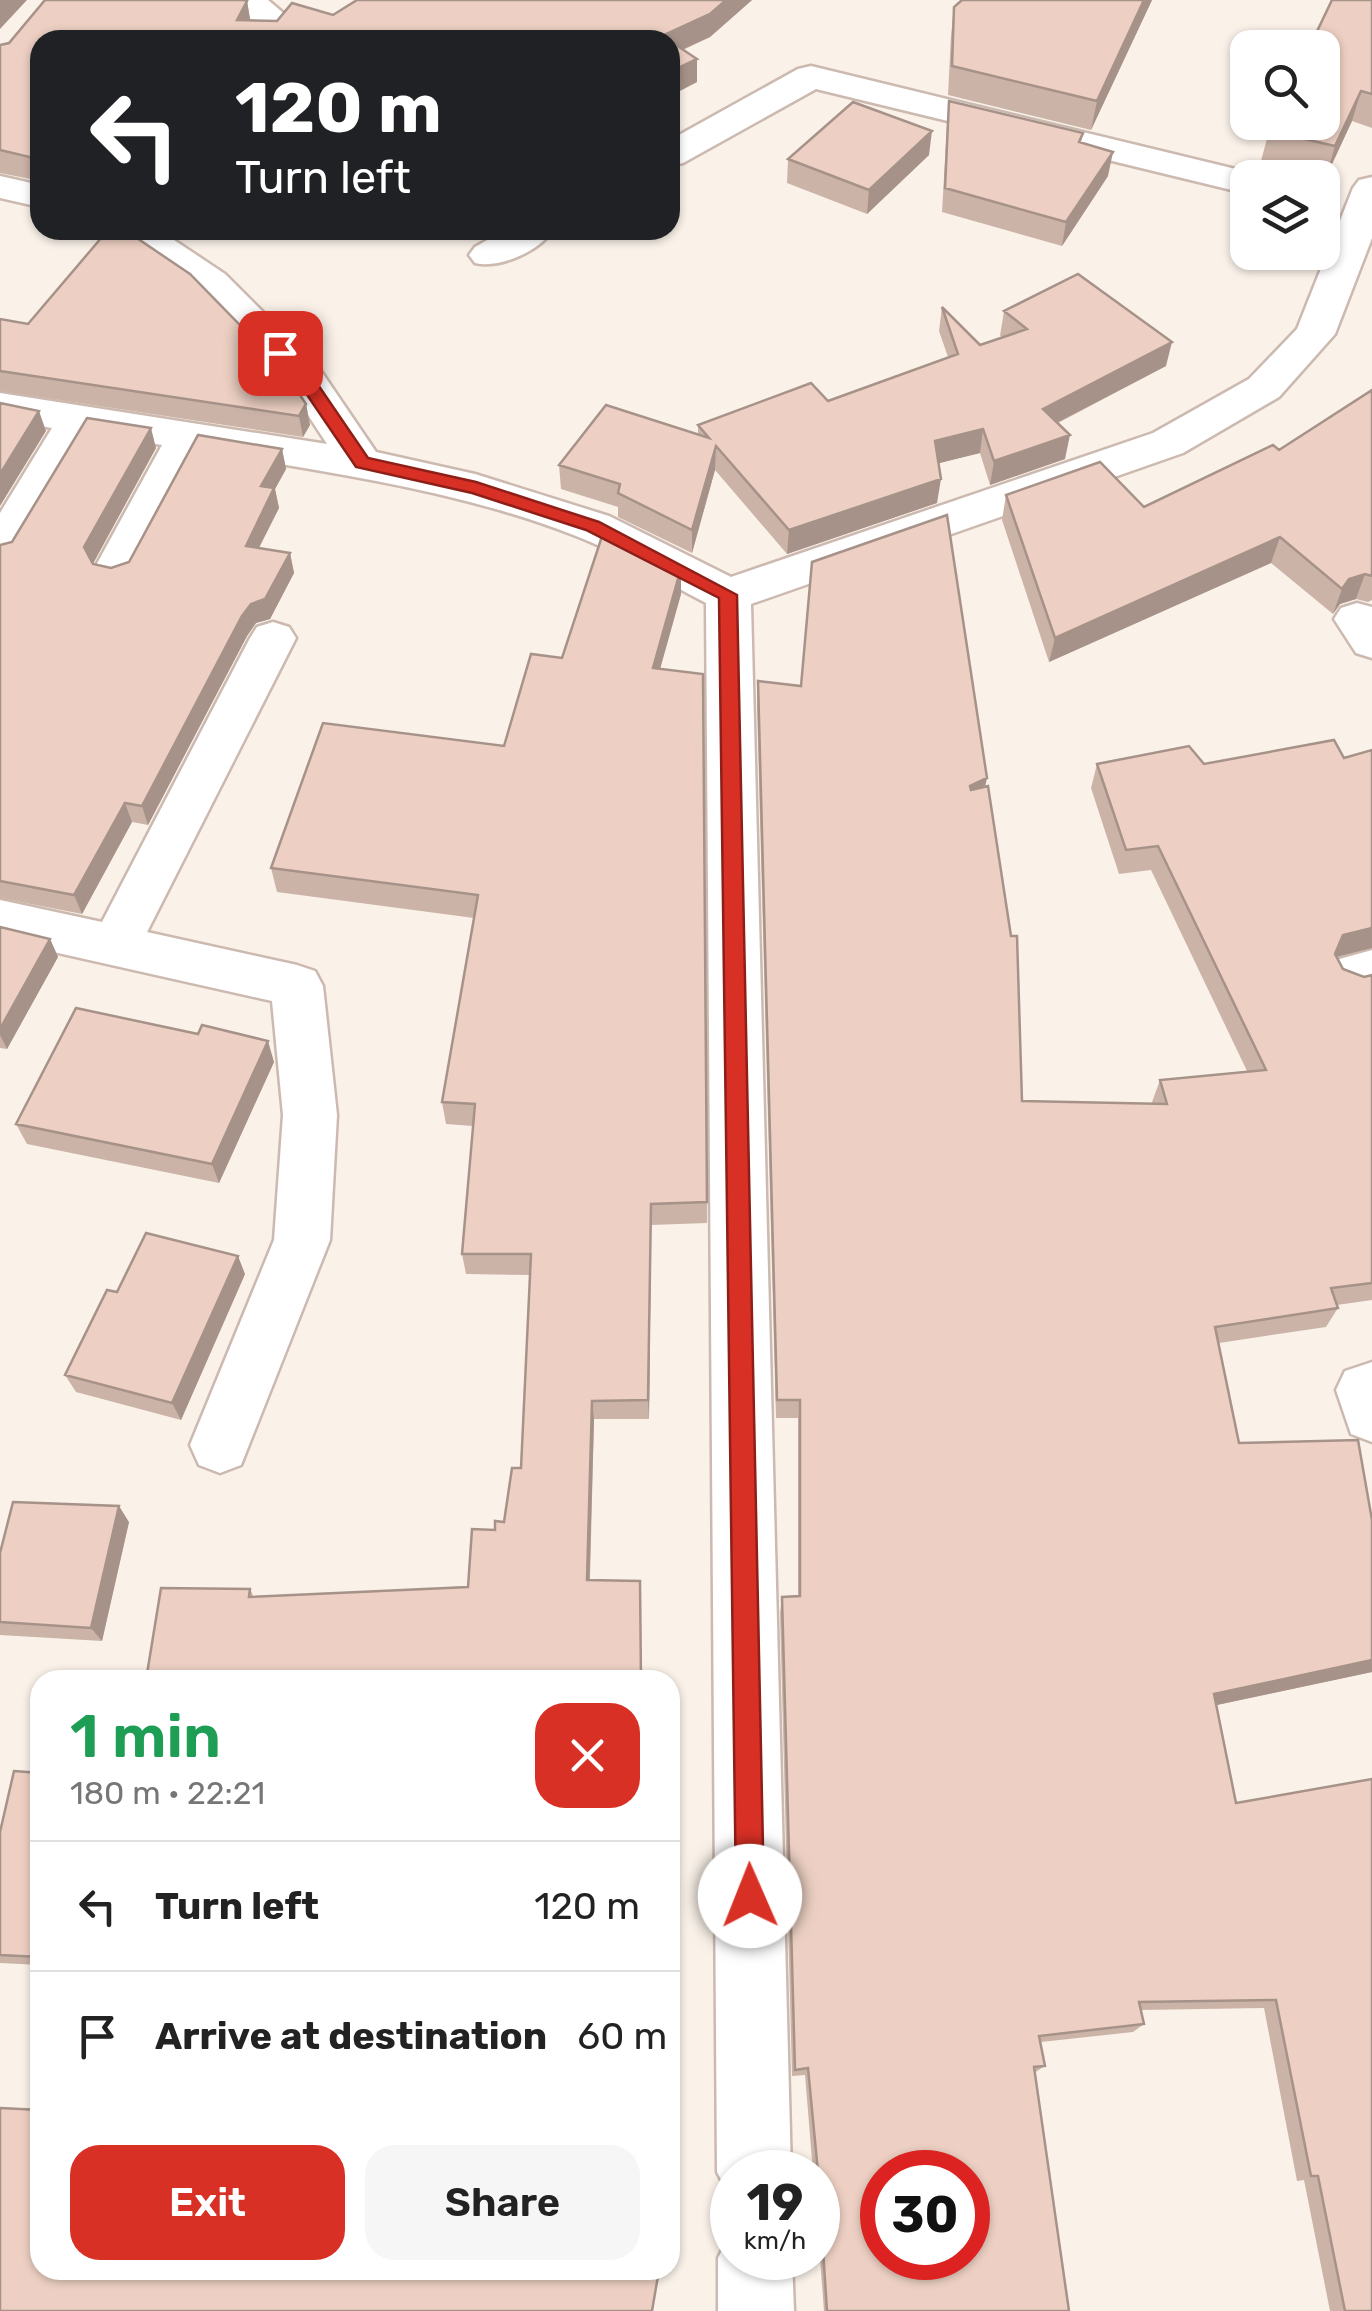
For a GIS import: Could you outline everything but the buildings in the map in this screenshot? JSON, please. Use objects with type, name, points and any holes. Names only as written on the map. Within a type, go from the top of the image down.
[{"type":"street","points":[[236,0],[263,10],[277,22],[270,30]]},
{"type":"street","points":[[680,149],[811,77],[1230,180]]},
{"type":"street","points":[[0,186],[30,194]]},
{"type":"street","points":[[0,406],[362,463],[476,488],[593,526],[728,595],[1168,443],[1264,388],[1315,334],[1368,200],[1340,201]]},
{"type":"street","points":[[149,240],[211,283],[304,376],[362,463]]},
{"type":"street","points":[[489,255],[516,240]]},
{"type":"street","points":[[0,548],[79,418]]},
{"type":"street","points":[[116,569],[189,435]]},
{"type":"street","points":[[728,595],[754,2150]]},
{"type":"street","points":[[115,946],[273,638]]},
{"type":"street","points":[[0,920],[297,986],[310,1115],[302,1240],[220,1445]]},
{"type":"street","points":[[1372,1389],[1366,1390],[1372,1415]]},
{"type":"street","points":[[755,2280],[756,2311]]},
{"type":"route","points":[[280,353],[304,376],[362,463],[476,488],[593,526],[728,595],[750,1896]]}]
